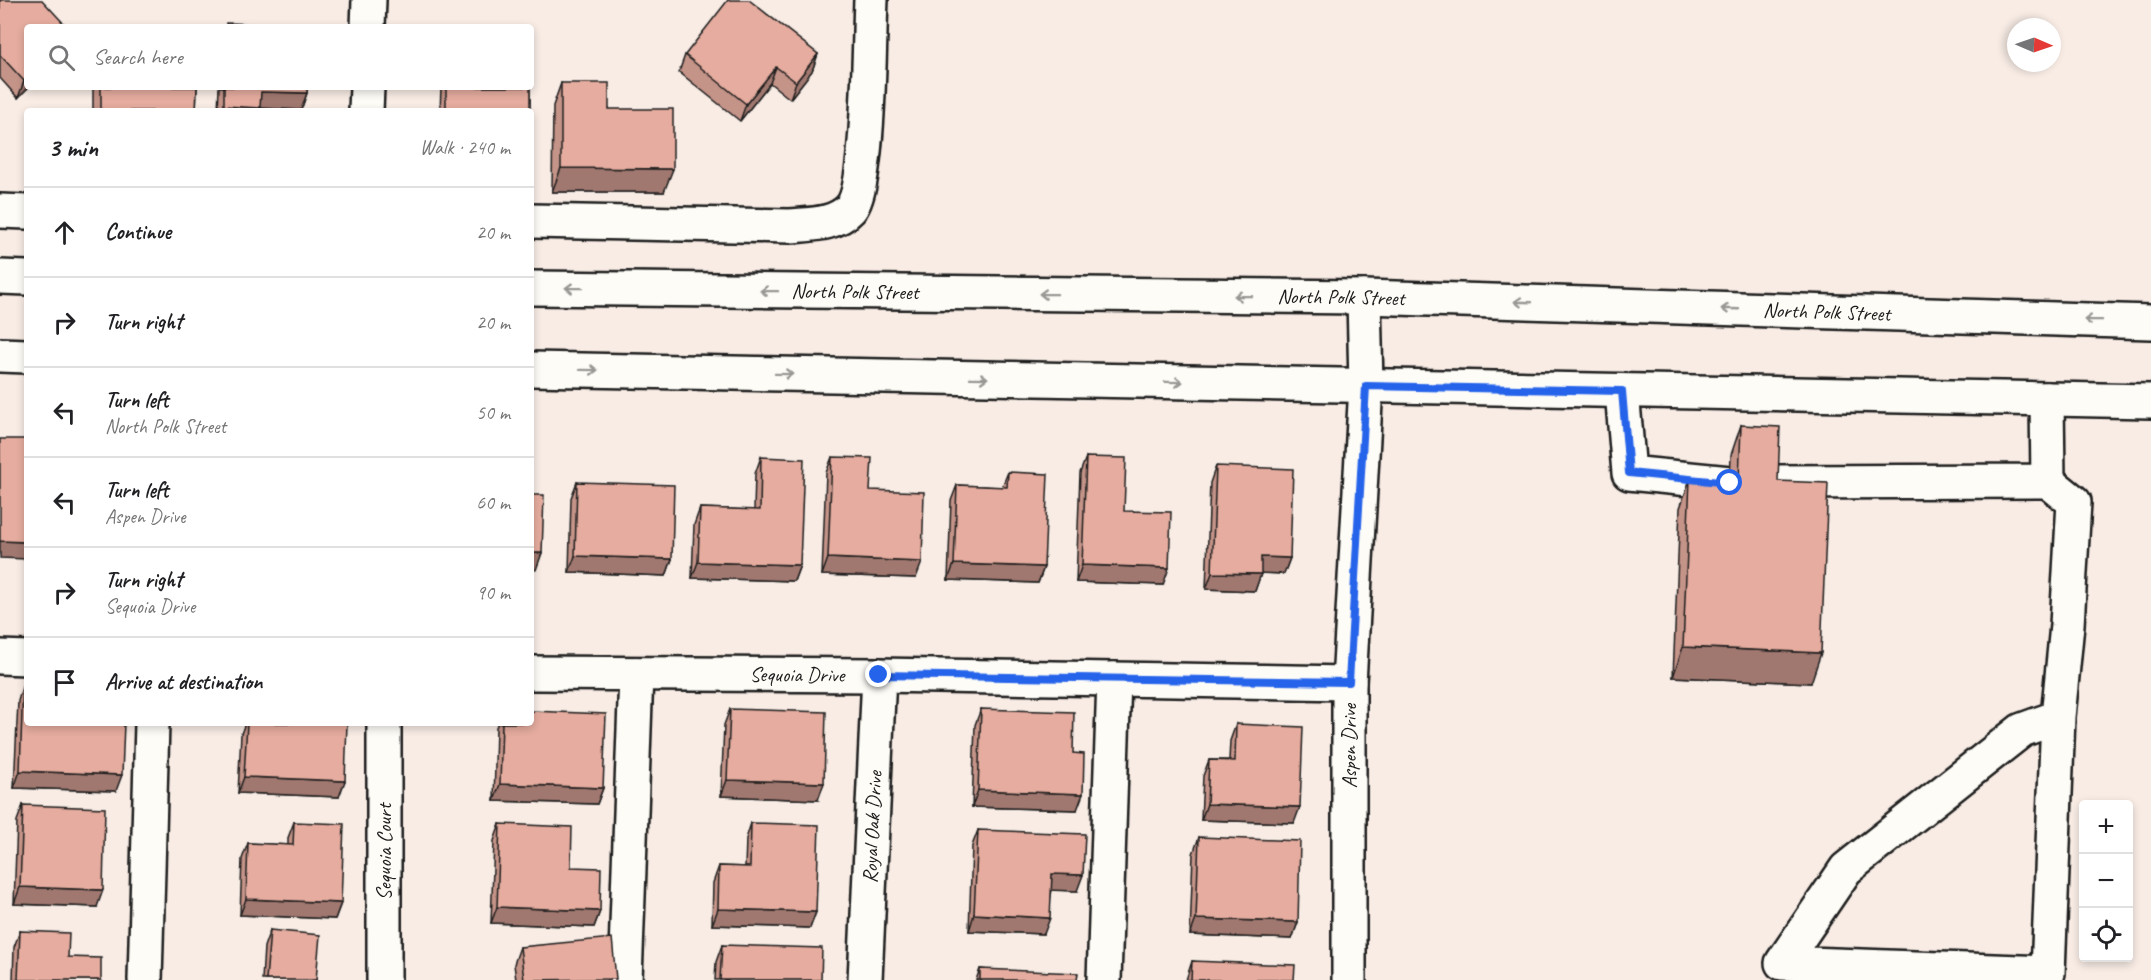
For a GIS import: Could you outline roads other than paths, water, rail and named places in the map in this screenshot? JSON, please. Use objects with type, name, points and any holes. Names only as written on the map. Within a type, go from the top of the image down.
[{"type":"main road","points":[[368,24],[369,0]]},
{"type":"main road","points":[[534,221],[790,226],[825,222],[840,216],[852,207],[861,181],[866,122],[870,0]]},
{"type":"main road","points":[[366,90],[366,108]]},
{"type":"main road","points":[[0,211],[24,212]]},
{"type":"main road","points":[[0,277],[24,278]]},
{"type":"main road","name":"North Polk Street","points":[[534,288],[1364,297],[2151,321]]},
{"type":"main road","name":"Aspen Drive","points":[[1349,980],[1349,682],[1366,386],[1364,297]]},
{"type":"main road","points":[[0,355],[24,356]]},
{"type":"main road","points":[[534,369],[2151,401]]},
{"type":"main road","points":[[1622,391],[1629,473],[1730,483]]},
{"type":"main road","points":[[2047,399],[2048,481]]},
{"type":"main road","points":[[1768,482],[2048,481],[2074,502],[2067,625],[2058,717],[2048,973],[1782,963],[1846,869],[2022,730],[2058,717]]},
{"type":"main road","points":[[0,657],[24,658]]},
{"type":"main road","name":"Sequoia Drive","points":[[534,673],[879,675],[1349,682]]},
{"type":"main road","points":[[625,980],[636,674]]},
{"type":"main road","name":"Royal Oak Drive","points":[[865,980],[879,675]]},
{"type":"main road","points":[[1104,980],[1114,679]]},
{"type":"main road","points":[[145,980],[152,726]]},
{"type":"main road","name":"Sequoia Court","points":[[384,726],[384,980]]}]
